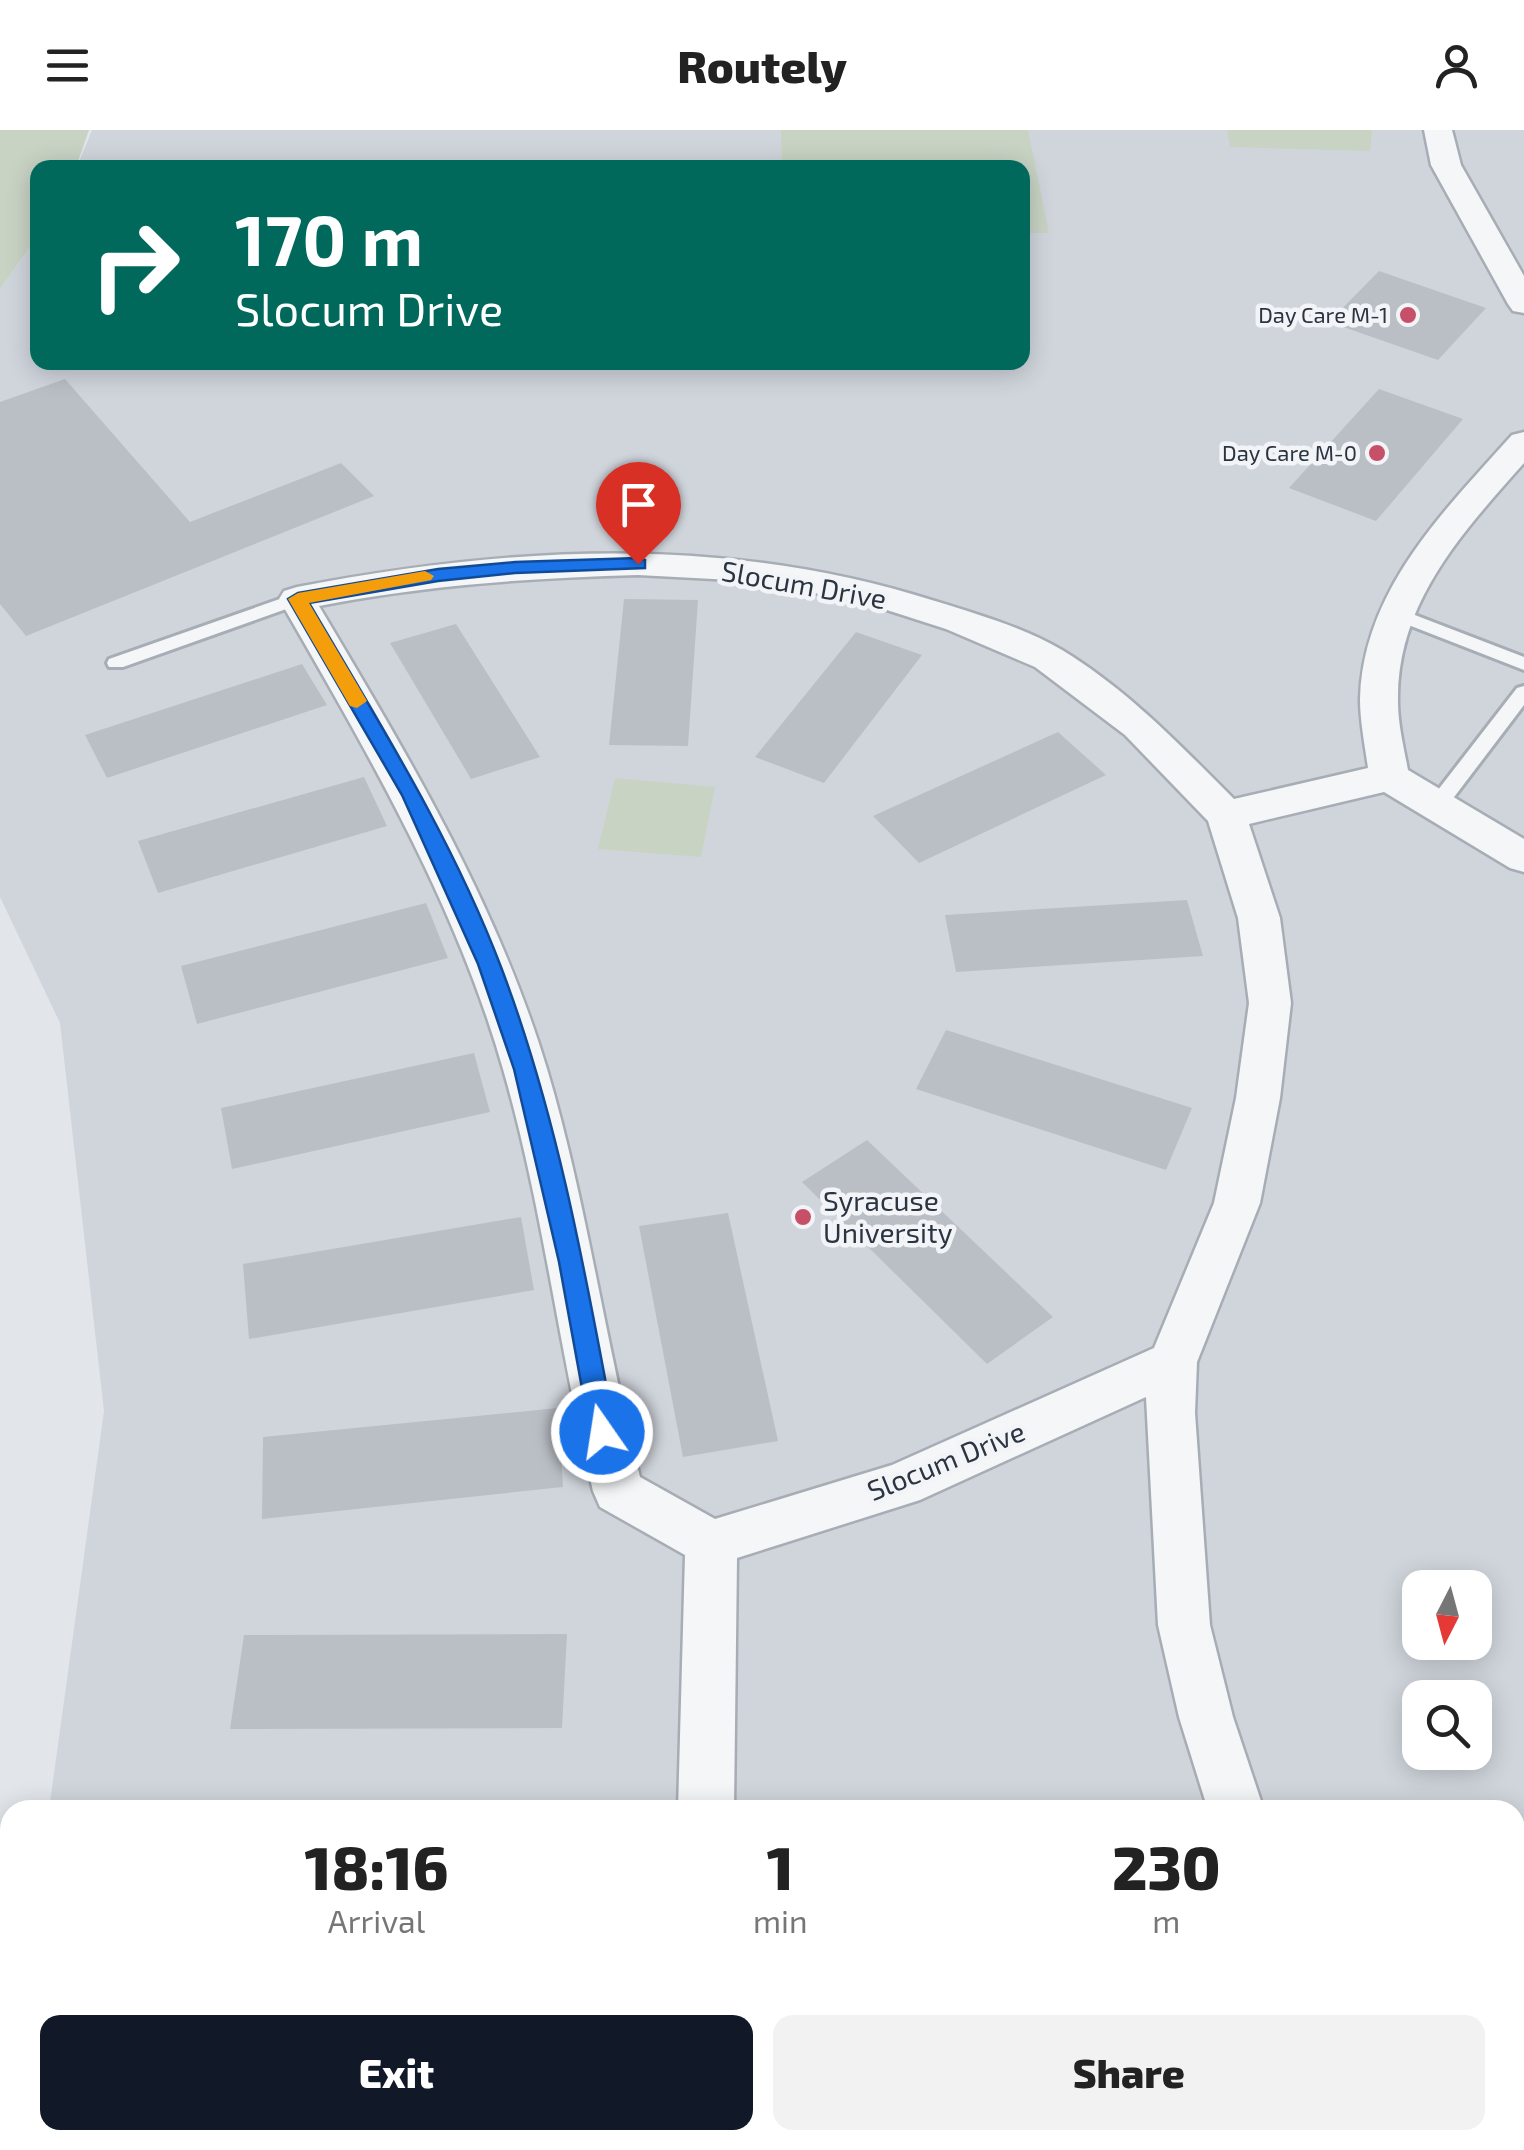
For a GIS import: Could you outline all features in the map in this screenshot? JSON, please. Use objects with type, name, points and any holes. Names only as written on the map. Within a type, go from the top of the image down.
[{"type":"street","points":[[1438,130],[1446,165],[1524,304]]},
{"type":"street","points":[[1389,777],[1379,700],[1382,658],[1394,612],[1441,538],[1524,442]]},
{"type":"street","name":"Slocum Drive","points":[[298,599],[438,575],[515,567],[638,564],[752,570],[868,592],[960,621],[1048,658],[1139,726],[1226,814],[1259,918],[1270,1003],[1258,1098],[1237,1203],[1173,1362],[1170,1413],[1184,1625],[1206,1717],[1233,1800]]},
{"type":"street","points":[[298,599],[412,795],[489,964],[525,1069],[571,1262],[594,1403],[618,1491],[711,1543],[706,1800]]},
{"type":"street","points":[[1226,814],[1389,777],[1524,858]]},
{"type":"street","name":"Slocum Drive","points":[[711,1543],[902,1484],[1173,1362]]},
{"type":"lane","points":[[116,663],[298,599]]},
{"type":"lane","points":[[1394,612],[1524,664]]},
{"type":"lane","points":[[1438,804],[1524,692]]},
{"type":"shaded area","name":"Syracuse University","points":[[92,130],[1524,130],[1524,1800],[50,1800],[104,1411],[60,1023],[0,897],[0,289],[30,247],[30,370],[1030,370],[1030,160],[80,160]]},
{"type":"green space","points":[[0,130],[89,130],[78,160],[30,160],[30,247],[0,289]]},
{"type":"green space","points":[[781,130],[1028,130],[1049,233],[1030,233],[1030,160],[782,160]]},
{"type":"green space","points":[[1227,130],[1372,130],[1370,151],[1230,147]]},
{"type":"green space","points":[[615,778],[715,787],[701,857],[598,849]]},
{"type":"building","name":"Day Care M-1","points":[[1379,271],[1486,308],[1438,360],[1329,322]]},
{"type":"building","points":[[65,379],[190,522],[341,463],[374,496],[26,636],[0,604],[0,402]]},
{"type":"building","name":"Day Care M-0","points":[[1379,389],[1463,419],[1376,521],[1289,488]]},
{"type":"building","points":[[624,599],[698,600],[688,746],[609,745]]},
{"type":"building","points":[[456,624],[540,757],[471,779],[390,643]]},
{"type":"building","points":[[856,632],[922,655],[824,783],[755,757]]},
{"type":"building","points":[[302,664],[327,705],[107,778],[85,735]]},
{"type":"building","points":[[1058,732],[1106,775],[919,863],[873,816]]},
{"type":"building","points":[[364,777],[387,826],[158,893],[138,841]]},
{"type":"building","points":[[1187,900],[1203,956],[956,972],[945,915]]},
{"type":"building","points":[[426,903],[448,958],[197,1024],[181,966]]},
{"type":"building","points":[[946,1030],[1192,1108],[1166,1170],[916,1089]]},
{"type":"building","points":[[474,1053],[490,1112],[232,1169],[221,1108]]},
{"type":"building","points":[[867,1140],[1053,1317],[987,1364],[802,1182]]},
{"type":"building","points":[[728,1213],[778,1441],[683,1457],[639,1226]]},
{"type":"building","points":[[521,1217],[534,1290],[249,1339],[243,1264]]},
{"type":"building","points":[[558,1408],[563,1487],[262,1519],[263,1437]]},
{"type":"building","points":[[567,1634],[562,1728],[230,1729],[244,1635]]},
{"type":"slow traffic","points":[[357,701],[298,599],[425,576]]},
{"type":"place","name":"Day Care M-1","points":[[1408,315]]},
{"type":"place","name":"Day Care M-0","points":[[1377,453]]},
{"type":"place","name":"Syracuse University","points":[[803,1217]]},
{"type":"route","points":[[602,1432],[571,1262],[525,1069],[489,964],[412,795],[298,599],[400,579],[515,567],[638,564]]}]
